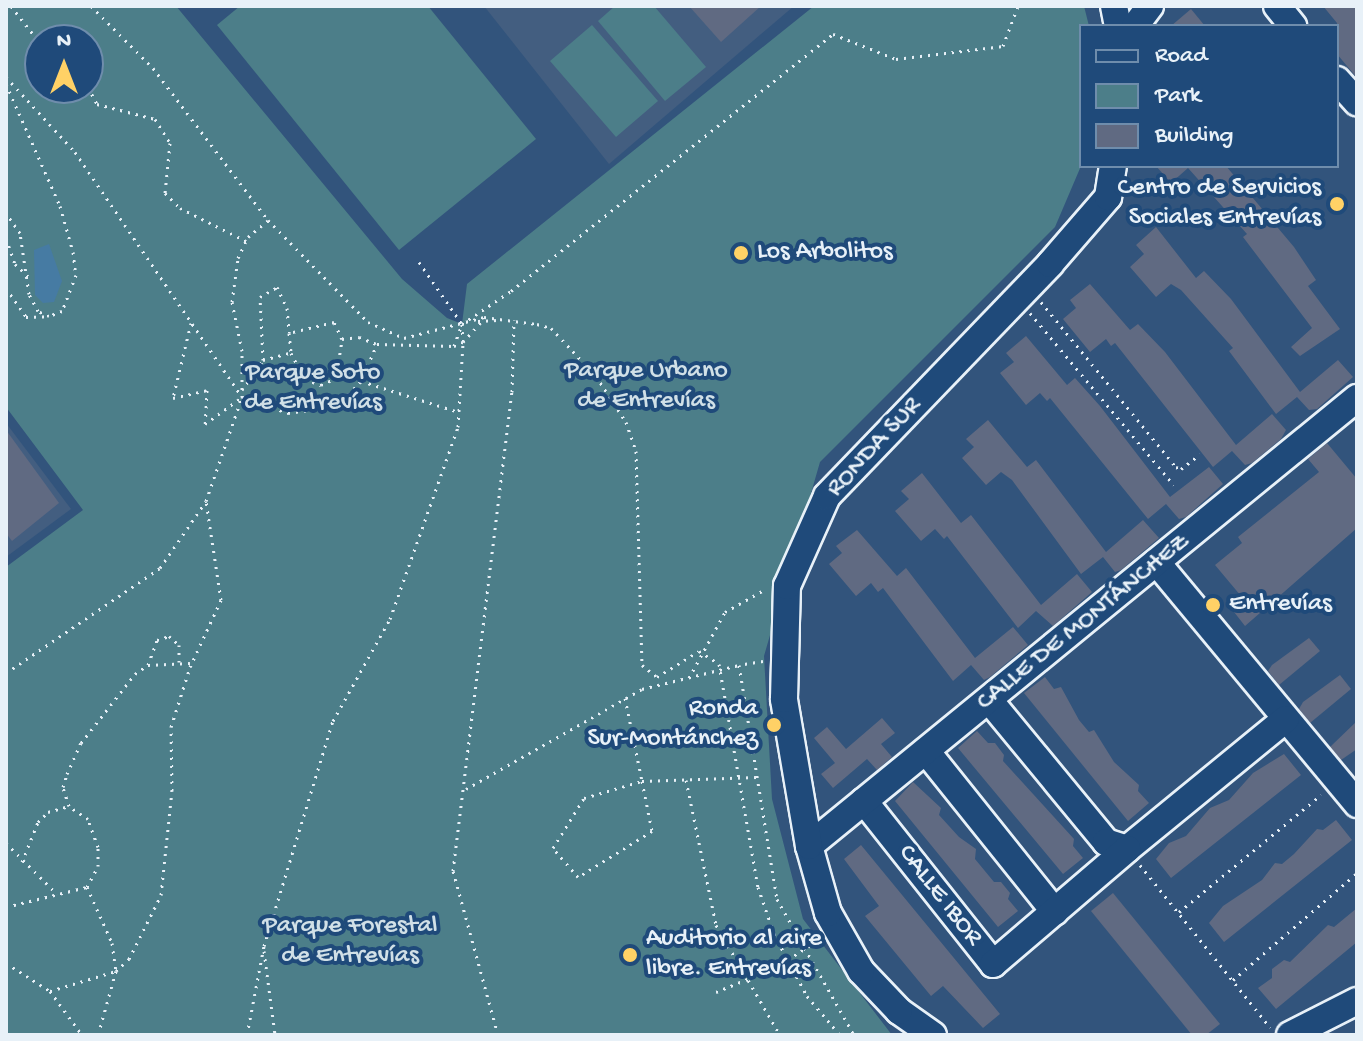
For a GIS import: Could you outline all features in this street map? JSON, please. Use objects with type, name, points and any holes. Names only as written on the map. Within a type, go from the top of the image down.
[{"type":"street","points":[[1136,24],[1150,6]]},
{"type":"street","points":[[1277,6],[1291,24]]},
{"type":"street","points":[[1339,82],[1357,102]]},
{"type":"street","name":"RONDA SUR","points":[[933,1035],[899,1011],[861,971],[837,928],[809,846],[787,724],[782,657],[792,575],[827,496],[1023,292],[1108,197],[1113,168]]},
{"type":"street","name":"CALLE DE MONTÁNCHEZ","points":[[809,846],[1158,564],[1357,398]]},
{"type":"street","points":[[1158,564],[1357,804]]},
{"type":"street","points":[[989,700],[1106,842],[1127,849]]},
{"type":"street","name":"CALLE IBOR","points":[[864,801],[993,964],[1286,719]]},
{"type":"street","points":[[926,751],[1055,912]]},
{"type":"street","points":[[1290,1035],[1357,1001]]},
{"type":"path","points":[[11,6],[25,24]]},
{"type":"path","points":[[91,6],[153,68],[268,220],[351,309],[383,332],[404,338],[483,319],[515,320],[551,328],[596,376],[626,422],[636,451],[640,498],[638,653],[647,674],[667,674],[703,652]]},
{"type":"path","points":[[454,346],[462,324],[511,291],[833,34],[896,59],[1003,46],[1018,6]]},
{"type":"path","points":[[6,77],[75,152],[242,397],[288,413],[337,406],[361,381],[377,344]]},
{"type":"path","points":[[6,84],[60,206],[73,252],[72,296],[57,313],[43,319],[26,317],[6,288]]},
{"type":"path","points":[[97,104],[155,119],[170,143],[165,193],[180,208],[246,241]]},
{"type":"path","points":[[6,213],[20,233],[38,311],[49,316],[57,313]]},
{"type":"path","points":[[6,673],[48,640],[160,568],[206,501],[242,397],[242,351],[232,302],[246,241],[268,220]]},
{"type":"path","points":[[6,238],[15,264],[28,276]]},
{"type":"path","points":[[247,1035],[264,946],[333,721],[390,619],[451,451],[459,412],[462,324],[419,262]]},
{"type":"path","points":[[263,360],[258,314],[260,297],[269,289],[282,289],[291,353],[305,379],[321,385],[336,378],[342,339],[334,322],[289,333]]},
{"type":"path","points":[[1023,292],[1066,333],[1176,467],[1181,469],[1200,454]]},
{"type":"path","points":[[1023,292],[1055,342],[1174,485]]},
{"type":"path","points":[[342,339],[359,337],[377,344],[454,346],[463,342],[483,319]]},
{"type":"path","points":[[498,1035],[453,871],[466,789],[512,392],[515,320]]},
{"type":"path","points":[[191,323],[173,398],[207,390],[205,424],[242,397]]},
{"type":"path","points":[[1055,342],[1066,333]]},
{"type":"path","points":[[242,390],[263,360],[291,353]]},
{"type":"path","points":[[1092,386],[1102,377]]},
{"type":"path","points":[[361,381],[459,412]]},
{"type":"path","points":[[1118,417],[1128,408]]},
{"type":"path","points":[[50,991],[116,971],[129,959],[161,895],[172,791],[171,727],[191,663],[221,600],[206,501]]},
{"type":"path","points":[[689,678],[725,612],[792,575]]},
{"type":"path","points":[[6,907],[87,887],[98,866],[98,847],[88,819],[69,806],[63,787],[81,743],[148,665],[157,640],[169,636],[179,645],[179,663]]},
{"type":"path","points":[[703,652],[721,671],[758,887],[787,960],[807,996],[840,1035]]},
{"type":"path","points":[[466,789],[625,698],[689,678],[782,657]]},
{"type":"path","points":[[148,665],[191,663]]},
{"type":"path","points":[[739,665],[777,899],[854,1035]]},
{"type":"path","points":[[625,698],[642,781],[652,831],[578,877],[553,848],[584,798],[642,781],[757,777]]},
{"type":"path","points":[[686,780],[716,925],[745,980],[780,1035]]},
{"type":"path","points":[[1179,912],[1338,782]]},
{"type":"path","points":[[22,862],[38,822],[48,812],[69,806]]},
{"type":"path","points":[[6,843],[57,894]]},
{"type":"path","points":[[1127,849],[1277,1035]]},
{"type":"path","points":[[1233,980],[1357,873]]},
{"type":"path","points":[[87,887],[112,943],[116,971],[98,1035]]},
{"type":"path","points":[[716,992],[787,960],[837,928]]},
{"type":"path","points":[[264,946],[275,1035]]},
{"type":"path","points":[[6,963],[50,991],[82,1035]]},
{"type":"shaded area","points":[[484,6],[794,6],[609,164]]},
{"type":"shaded area","points":[[49,244],[62,281],[54,302],[43,303],[35,295],[34,250]]},
{"type":"shaded area","points":[[6,423],[71,509],[6,557]]},
{"type":"green space","points":[[6,6],[176,6],[402,279],[447,318],[462,324],[467,284],[814,6],[1084,6],[1088,24],[1079,24],[1080,168],[1055,227],[820,462],[764,656],[772,799],[803,919],[892,1035],[6,1035],[6,567],[83,510],[6,407]]},
{"type":"green space","points":[[240,6],[428,6],[536,139],[399,250],[217,25]]},
{"type":"green space","points":[[615,6],[654,6],[706,67],[665,101],[598,21]]},
{"type":"green space","points":[[592,25],[658,101],[616,137],[550,61]]},
{"type":"building","points":[[689,6],[761,6],[721,42]]},
{"type":"building","points":[[1323,6],[1357,6],[1357,78],[1339,56],[1337,23]]},
{"type":"building","points":[[1191,9],[1203,24],[1173,24]]},
{"type":"building","points":[[1158,168],[1188,168],[1171,183]]},
{"type":"building","points":[[1188,168],[1228,168],[1294,247],[1316,280],[1308,286],[1340,329],[1300,356],[1291,347],[1312,328],[1243,237],[1247,234]]},
{"type":"building","points":[[1156,227],[1196,278],[1204,271],[1231,299],[1300,392],[1338,360],[1353,377],[1317,409],[1309,410],[1297,397],[1276,414],[1229,351],[1233,348],[1181,290],[1171,284],[1156,297],[1130,267],[1144,254],[1136,245]]},
{"type":"building","points":[[1090,284],[1130,330],[1138,324],[1165,352],[1236,445],[1272,414],[1286,430],[1281,439],[1252,463],[1245,465],[1232,451],[1213,467],[1115,343],[1111,346],[1106,339],[1090,352],[1063,319],[1076,308],[1070,300]]},
{"type":"building","points":[[1026,336],[1067,385],[1075,378],[1170,497],[1209,467],[1223,484],[1186,517],[1179,519],[1166,504],[1148,519],[1050,398],[1047,401],[1040,393],[1026,405],[1000,373],[1014,362],[1006,353]]},
{"type":"building","points":[[988,420],[1027,467],[1036,460],[1106,552],[1143,520],[1159,538],[1121,570],[1115,572],[1103,557],[1081,574],[1012,480],[1001,472],[986,485],[962,458],[974,447],[966,439]]},
{"type":"building","points":[[6,430],[59,503],[12,541],[6,533]]},
{"type":"building","points":[[1327,443],[1357,479],[1357,528],[1245,626],[1234,612],[1246,602],[1215,565],[1242,543],[1238,537],[1319,472],[1308,459]]},
{"type":"building","points":[[922,473],[961,523],[971,515],[1041,605],[1077,574],[1092,592],[1053,626],[1036,611],[1018,628],[947,536],[944,539],[935,529],[921,541],[895,511],[909,499],[901,491]]},
{"type":"building","points":[[857,530],[897,576],[906,568],[975,658],[1013,627],[1028,645],[984,680],[971,665],[953,681],[883,588],[878,592],[871,583],[856,596],[829,564],[842,553],[836,546]]},
{"type":"building","points":[[1309,638],[1320,651],[1279,685],[1268,671]]},
{"type":"building","points":[[1340,675],[1351,689],[1310,723],[1299,709],[1303,702]]},
{"type":"building","points":[[1045,677],[1054,689],[1061,687],[1079,720],[1089,732],[1094,730],[1114,762],[1139,785],[1138,791],[1149,803],[1128,821],[1024,693]]},
{"type":"building","points":[[882,718],[895,733],[881,744],[892,757],[877,770],[867,759],[833,788],[821,774],[835,763],[814,738],[827,727],[846,749]]},
{"type":"building","points":[[1357,721],[1357,749],[1341,760],[1330,747]]},
{"type":"building","points":[[977,731],[988,743],[995,743],[1004,755],[1003,761],[1074,839],[1073,846],[1083,858],[1063,874],[958,748]]},
{"type":"building","points":[[1284,754],[1301,775],[1171,878],[1156,859],[1169,843],[1186,836],[1210,808],[1229,800],[1253,773]]},
{"type":"building","points":[[913,782],[941,808],[939,815],[959,837],[976,849],[975,859],[994,882],[1001,882],[1010,893],[1008,899],[1018,911],[998,927],[895,801]]},
{"type":"building","points":[[1336,820],[1352,840],[1224,942],[1209,923],[1223,906],[1262,880],[1275,863],[1282,864],[1317,829],[1323,830]]},
{"type":"building","points":[[861,845],[1000,1014],[983,1028],[943,986],[931,996],[865,916],[879,906],[844,859]]},
{"type":"building","points":[[1113,893],[1220,1024],[1206,1035],[1192,1035],[1091,911]]},
{"type":"building","points":[[1357,908],[1357,942],[1276,1009],[1258,988],[1272,978],[1272,969],[1284,960],[1290,962],[1328,925],[1334,927]]},
{"type":"place","name":"Centro de Servicios Sociales Entrevías","points":[[1337,204]]},
{"type":"place","name":"Los Arbolitos","points":[[741,253]]},
{"type":"place","name":"Entrevías","points":[[1213,605]]},
{"type":"place","name":"Ronda Sur-Montánchez","points":[[774,725]]},
{"type":"place","name":"Auditorio al aire libre. Entrevías","points":[[630,955]]},
{"type":"park label","name":"Parque Urbano de Entrevías","points":[[646,387]]},
{"type":"park label","name":"Parque Soto de Entrevías","points":[[313,389]]},
{"type":"park label","name":"Parque Forestal de Entrevías","points":[[350,942]]}]
